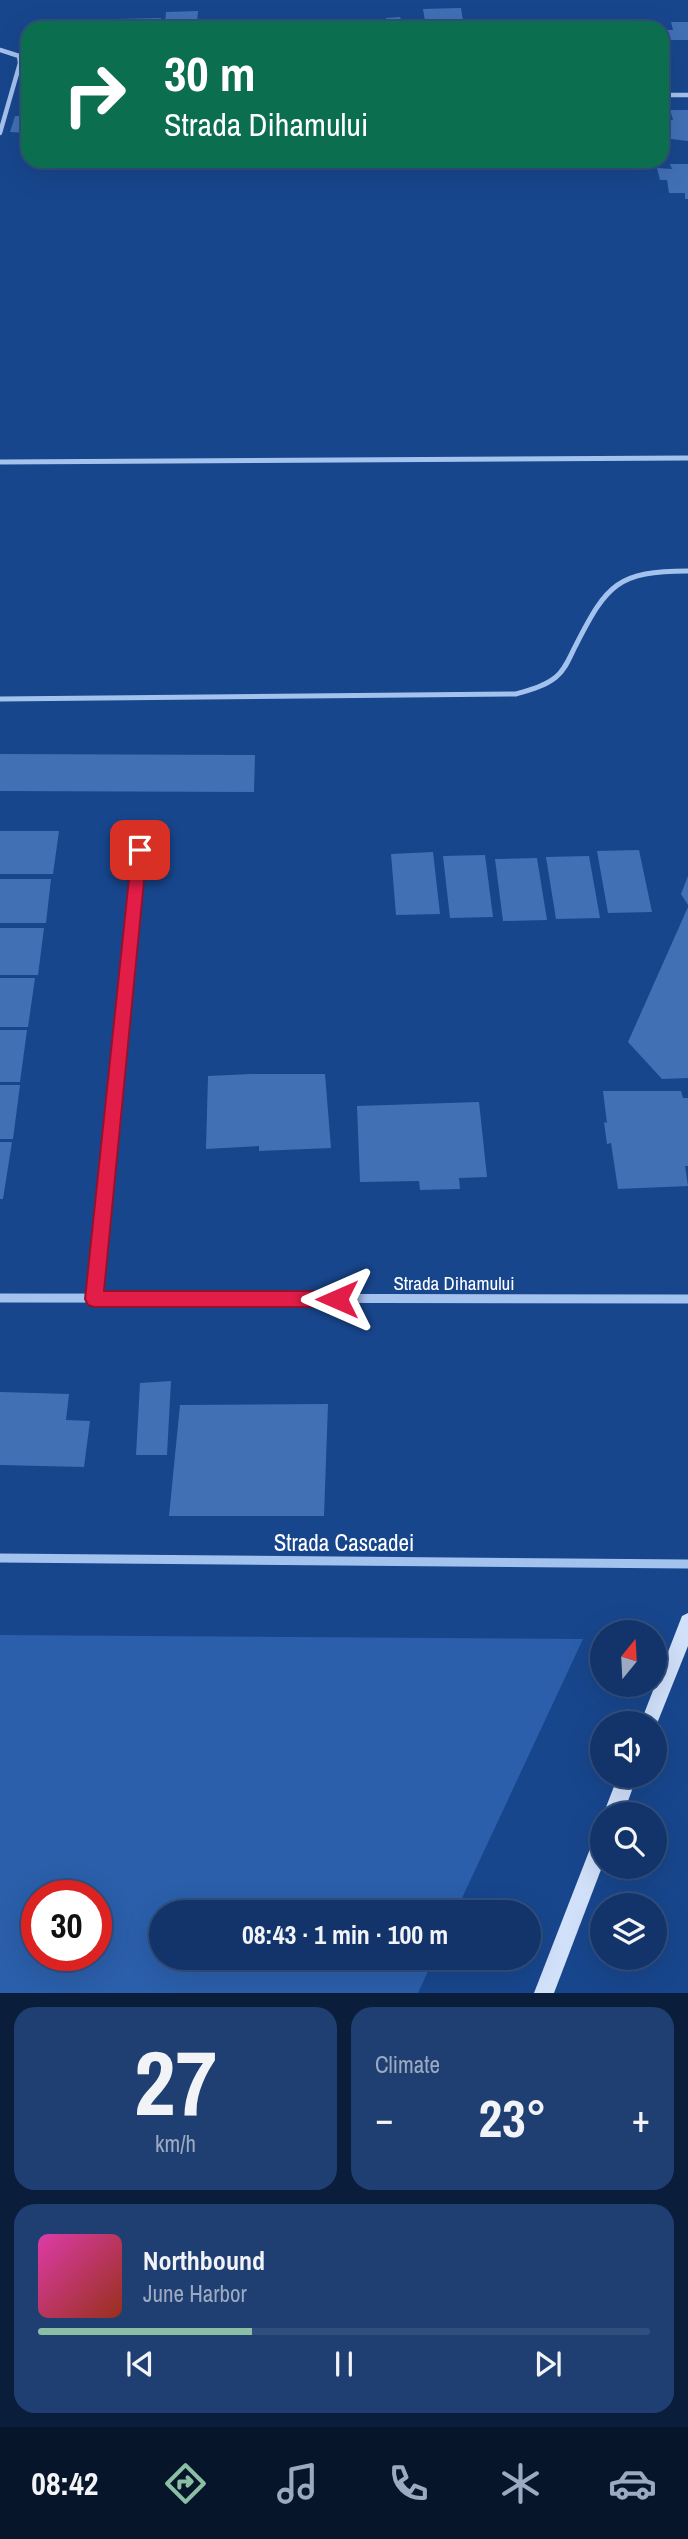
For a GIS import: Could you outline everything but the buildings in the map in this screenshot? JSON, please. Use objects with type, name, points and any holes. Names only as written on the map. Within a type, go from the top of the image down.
[{"type":"main road","points":[[654,1711],[688,1622]]},
{"type":"main road","points":[[544,1993],[590,1874]]},
{"type":"street","points":[[0,50],[19,56],[20,63],[0,133]]},
{"type":"street","points":[[669,95],[688,95]]},
{"type":"street","points":[[0,462],[688,458]]},
{"type":"street","points":[[0,699],[516,694],[543,685],[560,674],[603,594],[621,580],[647,571],[688,571]]},
{"type":"street","points":[[94,1299],[140,850]]},
{"type":"street","name":"Strada Dihamului","points":[[0,1298],[688,1299]]},
{"type":"street","name":"Strada Cascadei","points":[[0,1558],[688,1564]]},
{"type":"shaded area","points":[[0,1635],[583,1639],[461,1900],[149,1900],[149,1970],[429,1970],[418,1993],[0,1993]]},
{"type":"route","points":[[140,850],[94,1299],[337,1299]]}]
